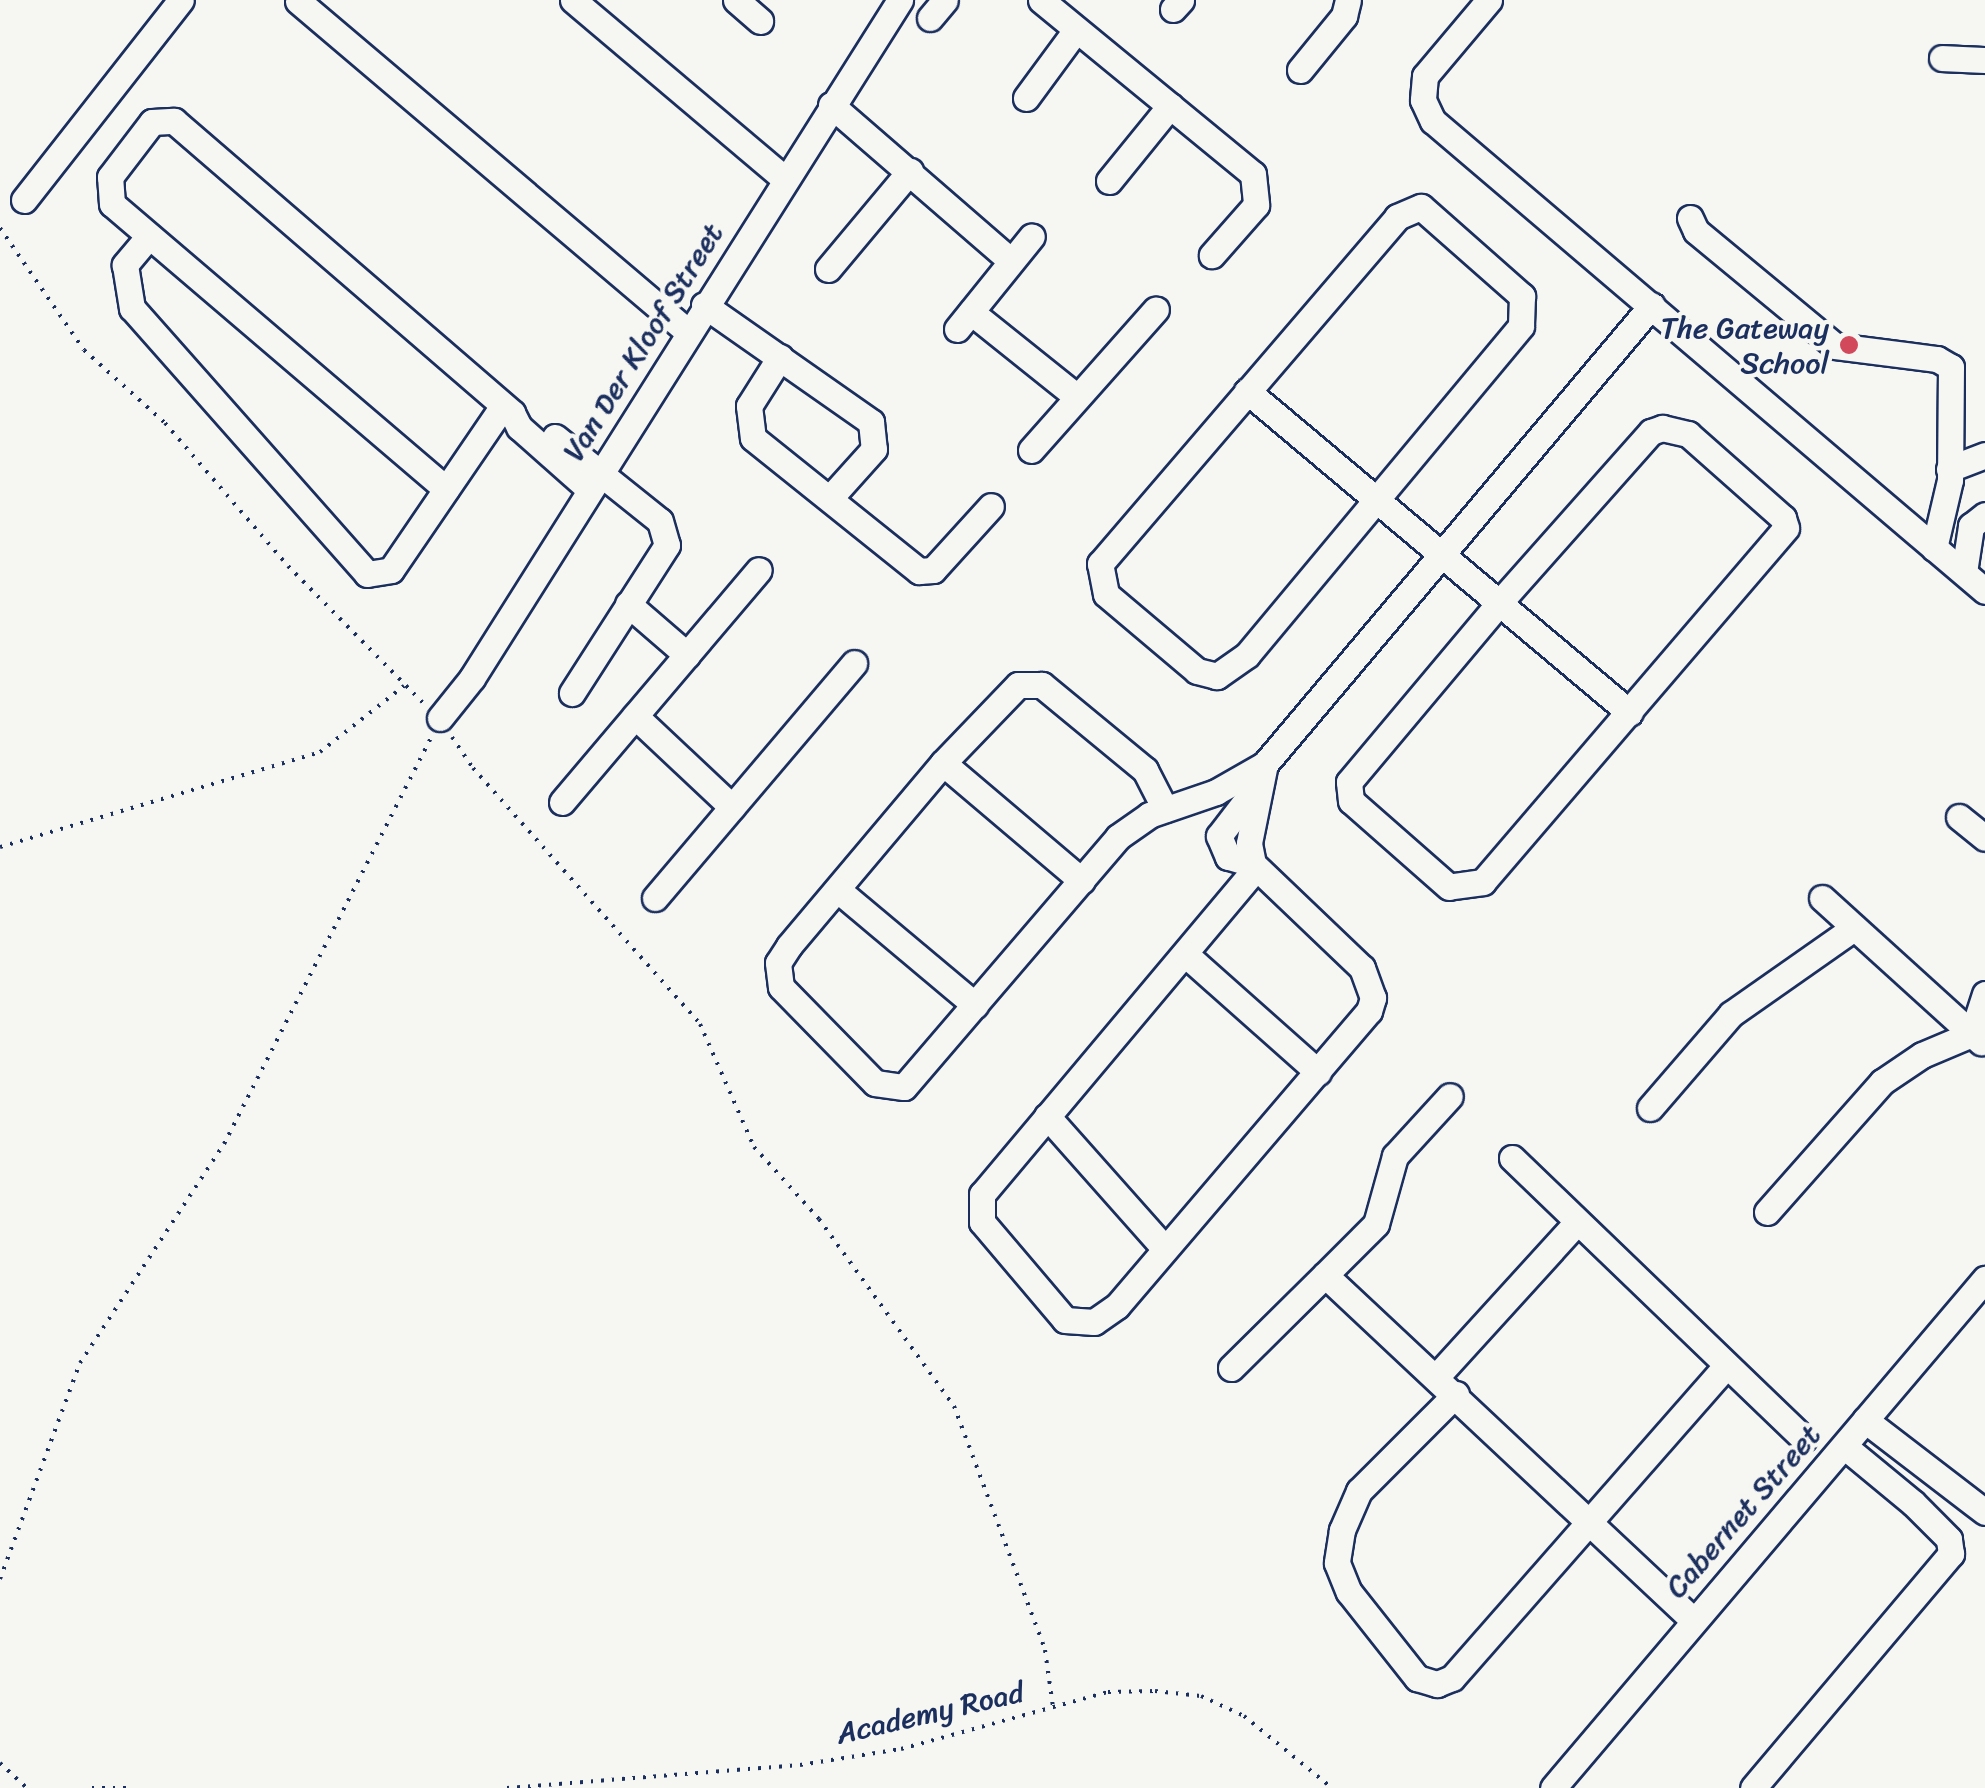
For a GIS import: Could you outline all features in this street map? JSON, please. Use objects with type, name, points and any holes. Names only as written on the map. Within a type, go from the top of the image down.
[{"type":"street","points":[[24,200],[181,0]]},
{"type":"street","points":[[298,0],[687,331]]},
{"type":"street","points":[[572,0],[784,178]]},
{"type":"street","points":[[736,0],[760,20]]},
{"type":"street","name":"Van Der Kloof Street","points":[[440,718],[472,678],[687,331],[900,0]]},
{"type":"street","points":[[1041,0],[1252,174],[1258,186],[1256,205],[1212,255]]},
{"type":"street","points":[[1300,70],[1344,16],[1348,0]]},
{"type":"street","points":[[1489,0],[1425,76],[1427,111],[1985,591]]},
{"type":"street","points":[[1026,98],[1076,30]]},
{"type":"street","points":[[1942,58],[1985,60]]},
{"type":"street","points":[[830,105],[1011,261]]},
{"type":"street","points":[[1110,181],[1170,106]]},
{"type":"street","points":[[446,489],[112,204],[108,191],[118,161],[164,117],[508,409],[528,416],[564,455],[666,532],[667,544],[572,692]]},
{"type":"street","points":[[828,269],[910,171]]},
{"type":"street","points":[[1421,207],[1522,296],[1525,316],[1376,501],[1247,655],[1216,676],[1198,671],[1122,607],[1099,582],[1100,564],[1247,391],[1402,212],[1421,207]]},
{"type":"street","points":[[1690,218],[1696,231],[1836,346],[1938,359],[1951,367],[1946,513],[1934,548]]},
{"type":"street","points":[[149,236],[125,264],[132,308],[358,570],[375,576],[391,570],[446,489],[508,409]]},
{"type":"street","points":[[1032,236],[964,320],[1077,396]]},
{"type":"street","points":[[704,305],[871,422],[878,435],[874,449],[831,497]]},
{"type":"street","points":[[1254,866],[1047,1116],[978,1206],[982,1222],[1065,1320],[1094,1322],[1117,1306],[1369,1011],[1370,981],[1254,866],[1249,843],[1264,772],[1439,553],[1652,305]]},
{"type":"street","points":[[1031,450],[1156,309]]},
{"type":"street","points":[[780,357],[749,406],[747,424],[754,438],[927,573],[991,506]]},
{"type":"street","points":[[1247,391],[1630,713]]},
{"type":"street","points":[[1675,428],[1688,434],[1784,518],[1786,528],[1483,882],[1449,887],[1352,801],[1350,782],[1499,603],[1651,432],[1675,428]]},
{"type":"street","points":[[1950,469],[1985,455]]},
{"type":"street","points":[[1964,572],[1971,526],[1985,514]]},
{"type":"street","points":[[562,802],[759,570]]},
{"type":"street","points":[[628,604],[687,655]]},
{"type":"street","points":[[655,898],[854,662]]},
{"type":"street","points":[[1165,809],[1145,770],[1029,682],[943,763],[789,946],[776,974],[789,1000],[876,1083],[904,1087],[1118,837],[1165,809],[1264,772]]},
{"type":"street","points":[[635,716],[732,807]]},
{"type":"street","points":[[943,763],[1082,881]]},
{"type":"street","points":[[1959,817],[1985,838]]},
{"type":"street","points":[[838,890],[975,1005]]},
{"type":"street","points":[[1822,898],[1979,1040]]},
{"type":"street","points":[[1650,1108],[1731,1014],[1854,928]]},
{"type":"street","points":[[1185,954],[1318,1072]]},
{"type":"street","points":[[1979,1040],[1985,994]]},
{"type":"street","points":[[1767,1212],[1882,1082],[1922,1055],[1979,1040]]},
{"type":"street","points":[[1231,1368],[1376,1224],[1395,1156],[1450,1096]]},
{"type":"street","points":[[1047,1116],[1164,1248]]},
{"type":"street","points":[[1512,1158],[1804,1439]]},
{"type":"street","points":[[1437,1376],[1577,1222]]},
{"type":"street","points":[[1326,1275],[1692,1618]]},
{"type":"street","name":"Cabernet Street","points":[[1554,1788],[1692,1618],[1985,1279]]},
{"type":"street","points":[[1456,1394],[1359,1491],[1339,1545],[1349,1592],[1417,1678],[1437,1684],[1452,1678],[1726,1367]]},
{"type":"street","points":[[1865,1420],[1985,1512]]},
{"type":"street","points":[[1753,1788],[1951,1554],[1948,1540],[1925,1516],[1844,1446]]},
{"type":"path","points":[[0,228],[84,350],[164,423],[404,686],[440,718],[472,768],[700,1024],[754,1147],[818,1218],[954,1406],[1045,1650],[1053,1707]]},
{"type":"path","points":[[0,847],[320,752],[404,686]]},
{"type":"path","points":[[0,1579],[80,1363],[224,1144],[440,718]]},
{"type":"path","name":"Academy Road","points":[[507,1788],[800,1765],[901,1749],[1108,1692],[1202,1696],[1244,1716],[1332,1788]]},
{"type":"path","points":[[0,1764],[27,1788]]},
{"type":"path","points":[[92,1788],[134,1788]]},
{"type":"place","name":"The Gateway School","points":[[1849,345]]}]
